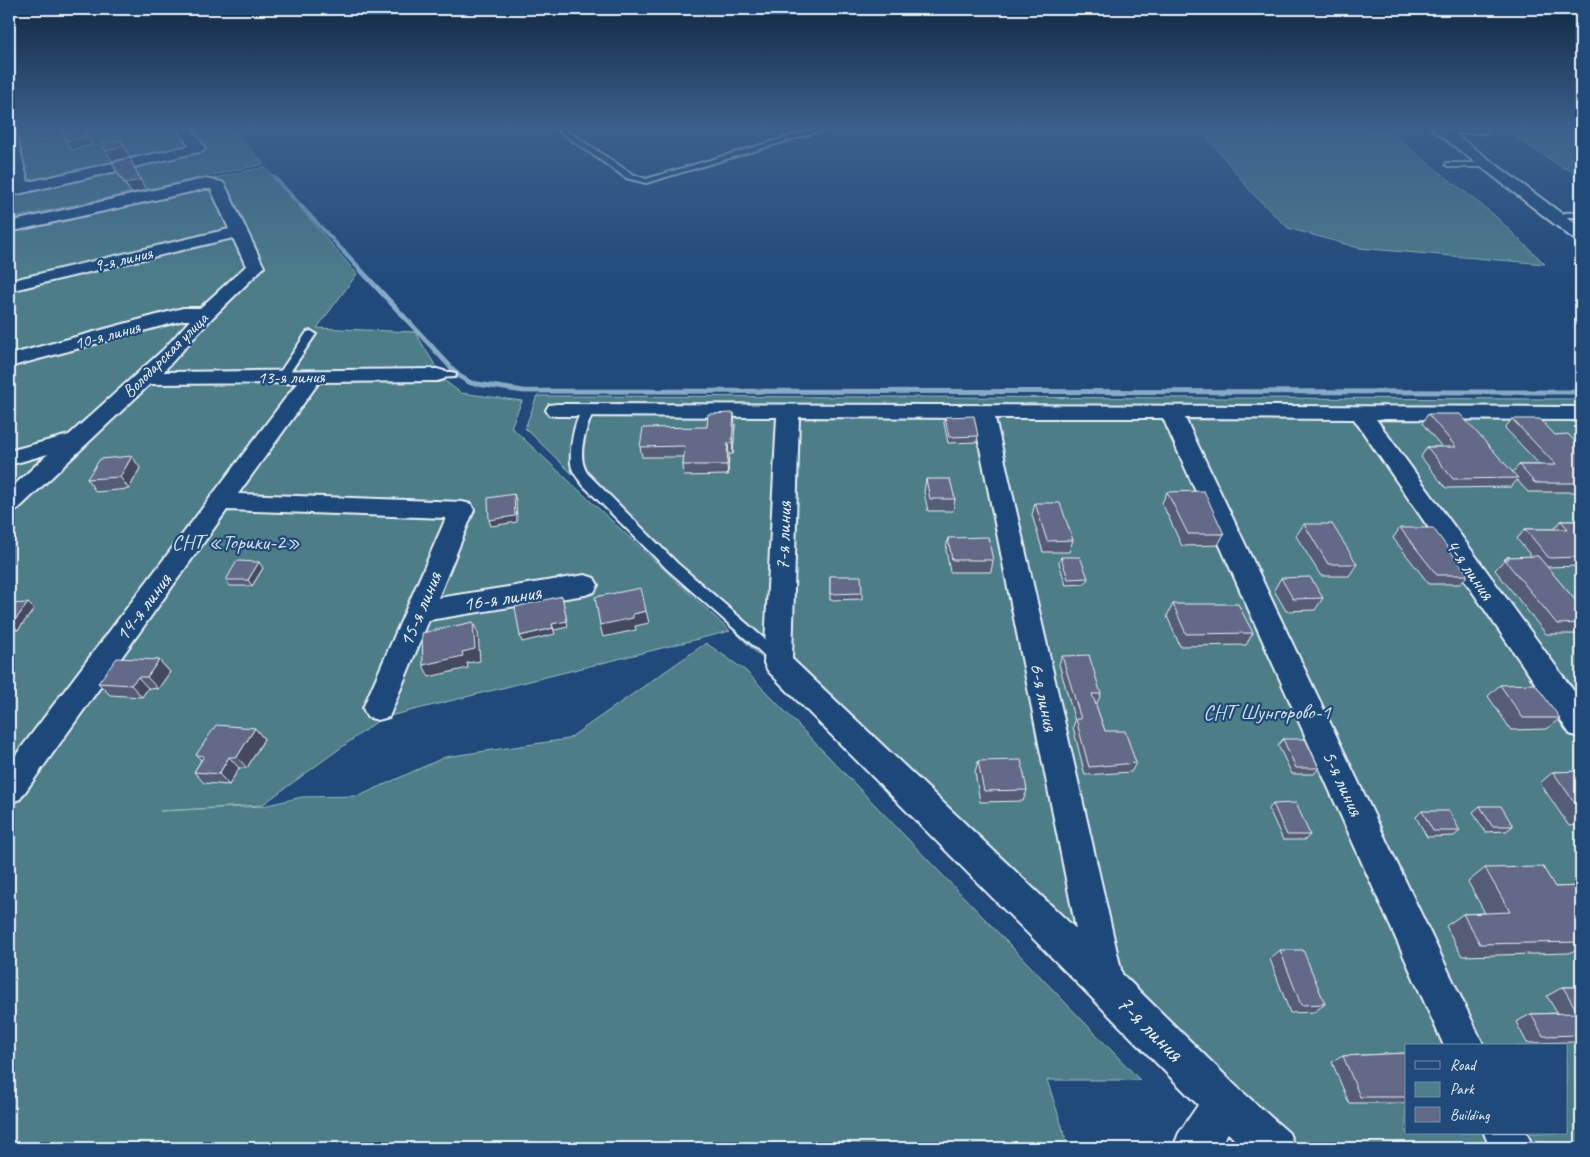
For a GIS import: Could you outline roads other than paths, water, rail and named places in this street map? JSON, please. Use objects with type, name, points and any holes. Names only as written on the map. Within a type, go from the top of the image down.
[{"type":"street","points":[[15,189],[46,182]]},
{"type":"street","points":[[1509,182],[1581,236]]},
{"type":"street","points":[[1527,182],[1574,215],[1581,226]]},
{"type":"street","name":"Володарская улица","points":[[9,227],[204,184],[217,185],[237,232],[255,267],[205,314],[170,354],[9,503]]},
{"type":"street","name":"9-я линия","points":[[9,286],[237,232]]},
{"type":"street","name":"10-я линия","points":[[9,361],[183,314],[205,314]]},
{"type":"street","name":"13-я линия","points":[[144,378],[444,375]]},
{"type":"street","name":"14-я линия","points":[[9,789],[312,377]]},
{"type":"street","points":[[557,410],[1581,413]]},
{"type":"street","name":"7-я линия","points":[[788,410],[778,661],[1224,1102],[1274,1148]]},
{"type":"street","name":"6-я линия","points":[[983,411],[1106,984]]},
{"type":"street","name":"5-я линия","points":[[1171,411],[1463,1044]]},
{"type":"street","name":"4-я линия","points":[[1360,412],[1581,725]]},
{"type":"street","points":[[1546,413],[1564,431]]},
{"type":"street","points":[[9,458],[75,441]]},
{"type":"street","name":"15-я линия","points":[[221,502],[462,510],[378,708]]},
{"type":"street","name":"16-я линия","points":[[419,611],[585,585]]},
{"type":"street","points":[[1194,1148],[1224,1102]]},
{"type":"street","points":[[1505,1134],[1512,1148]]},
{"type":"lane","points":[[281,378],[311,334]]},
{"type":"lane","points":[[588,410],[581,426],[577,456],[578,469],[587,482],[672,566],[778,661]]},
{"type":"waterway","points":[[279,182],[345,253]]},
{"type":"waterway","points":[[344,252],[459,376],[471,383],[524,391],[1581,392]]},
{"type":"park label","name":"СНТ «Торики-2»","points":[[236,542]]},
{"type":"park label","name":"СНТ Шунгорово-1","points":[[1267,712]]}]
